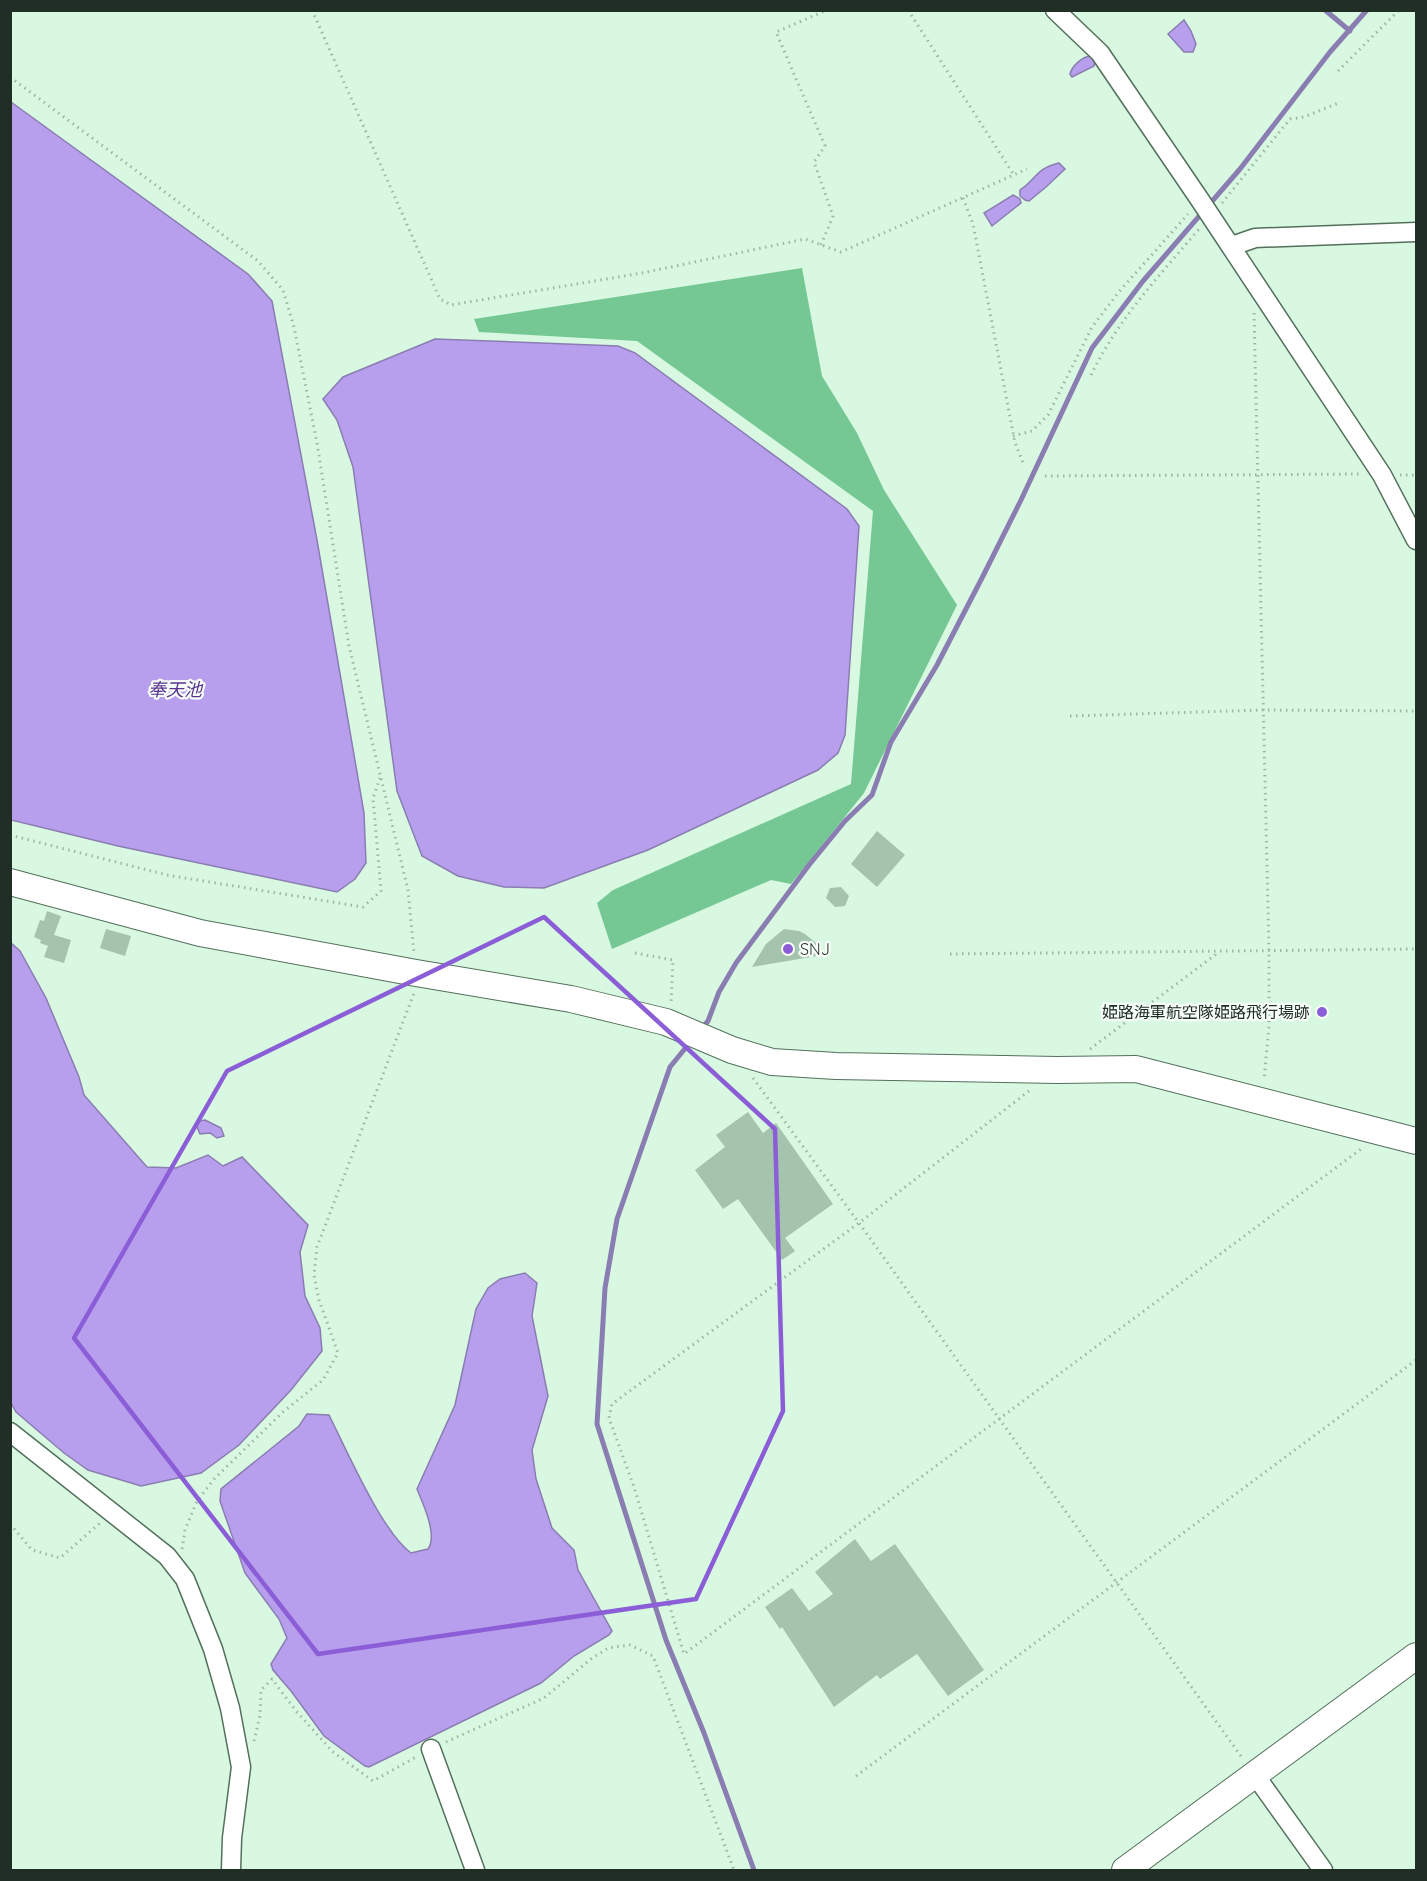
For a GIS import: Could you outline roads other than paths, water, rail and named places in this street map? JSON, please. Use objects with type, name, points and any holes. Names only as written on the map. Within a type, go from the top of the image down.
[{"type":"street","points":[[1055,10],[1100,53],[1232,246],[1382,475],[1416,540]]},
{"type":"street","points":[[1232,246],[1255,238],[1416,232]]},
{"type":"street","points":[[10,882],[200,933],[571,999],[688,1027],[732,1050],[772,1062],[836,1066],[1136,1069],[1416,1141]]},
{"type":"street","points":[[10,1432],[167,1556],[185,1580],[213,1649],[230,1708],[241,1767],[232,1838],[231,1870]]},
{"type":"street","points":[[1125,1870],[1416,1656]]},
{"type":"street","points":[[431,1749],[475,1870]]},
{"type":"street","points":[[1255,1775],[1323,1870]]},
{"type":"water","points":[[1184,20],[1196,44],[1193,52],[1184,52],[1168,34]]},
{"type":"water","points":[[1090,56],[1095,61],[1094,66],[1072,77],[1070,74],[1075,65]]},
{"type":"water","name":"奉天池","points":[[11,102],[248,274],[272,301],[317,540],[364,813],[366,863],[355,879],[337,892],[118,846],[11,820]]},
{"type":"water","points":[[1059,163],[1065,169],[1046,187],[1029,201],[1020,196],[1020,190],[1041,171]]},
{"type":"water","points":[[1013,195],[1020,199],[1021,203],[992,226],[984,213]]},
{"type":"water","points":[[435,339],[618,346],[635,353],[847,509],[859,526],[845,735],[838,753],[818,770],[648,850],[544,888],[504,887],[458,876],[422,856],[397,791],[353,467],[337,420],[323,399],[343,377]]},
{"type":"water","points":[[10,942],[20,951],[46,998],[79,1077],[84,1095],[147,1167],[176,1168],[208,1155],[223,1166],[242,1157],[308,1225],[300,1252],[305,1296],[320,1328],[322,1351],[291,1390],[239,1445],[201,1473],[141,1486],[88,1470],[64,1453],[16,1412],[11,1403]]},
{"type":"water","points":[[205,1120],[221,1128],[224,1136],[217,1138],[210,1133],[200,1134],[197,1127],[199,1121]]},
{"type":"water","points":[[525,1273],[537,1283],[532,1316],[548,1396],[532,1450],[536,1479],[552,1528],[574,1550],[578,1570],[612,1631],[574,1656],[541,1683],[369,1767],[365,1766],[324,1736],[273,1670],[271,1664],[287,1638],[279,1619],[245,1573],[220,1501],[221,1489],[299,1426],[307,1414],[329,1415],[388,1527],[411,1553],[428,1549],[431,1543],[430,1528],[417,1489],[455,1405],[476,1309],[488,1288],[500,1279]]},
{"type":"waterway","points":[[1325,10],[1350,31]]},
{"type":"waterway","points":[[702,1028],[708,1021],[719,992],[736,963],[809,865],[845,821],[872,795],[891,742],[937,665],[983,576],[1092,348],[1143,281],[1240,169],[1330,52],[1367,10]]},
{"type":"waterway","points":[[692,1040],[670,1067],[617,1219],[605,1288],[597,1424],[666,1640],[704,1733],[754,1870]]},
{"type":"place","name":"SNJ","points":[[788,949]]},
{"type":"place","name":"姫路海軍航空隊姫路飛行場跡","points":[[1322,1012]]}]
